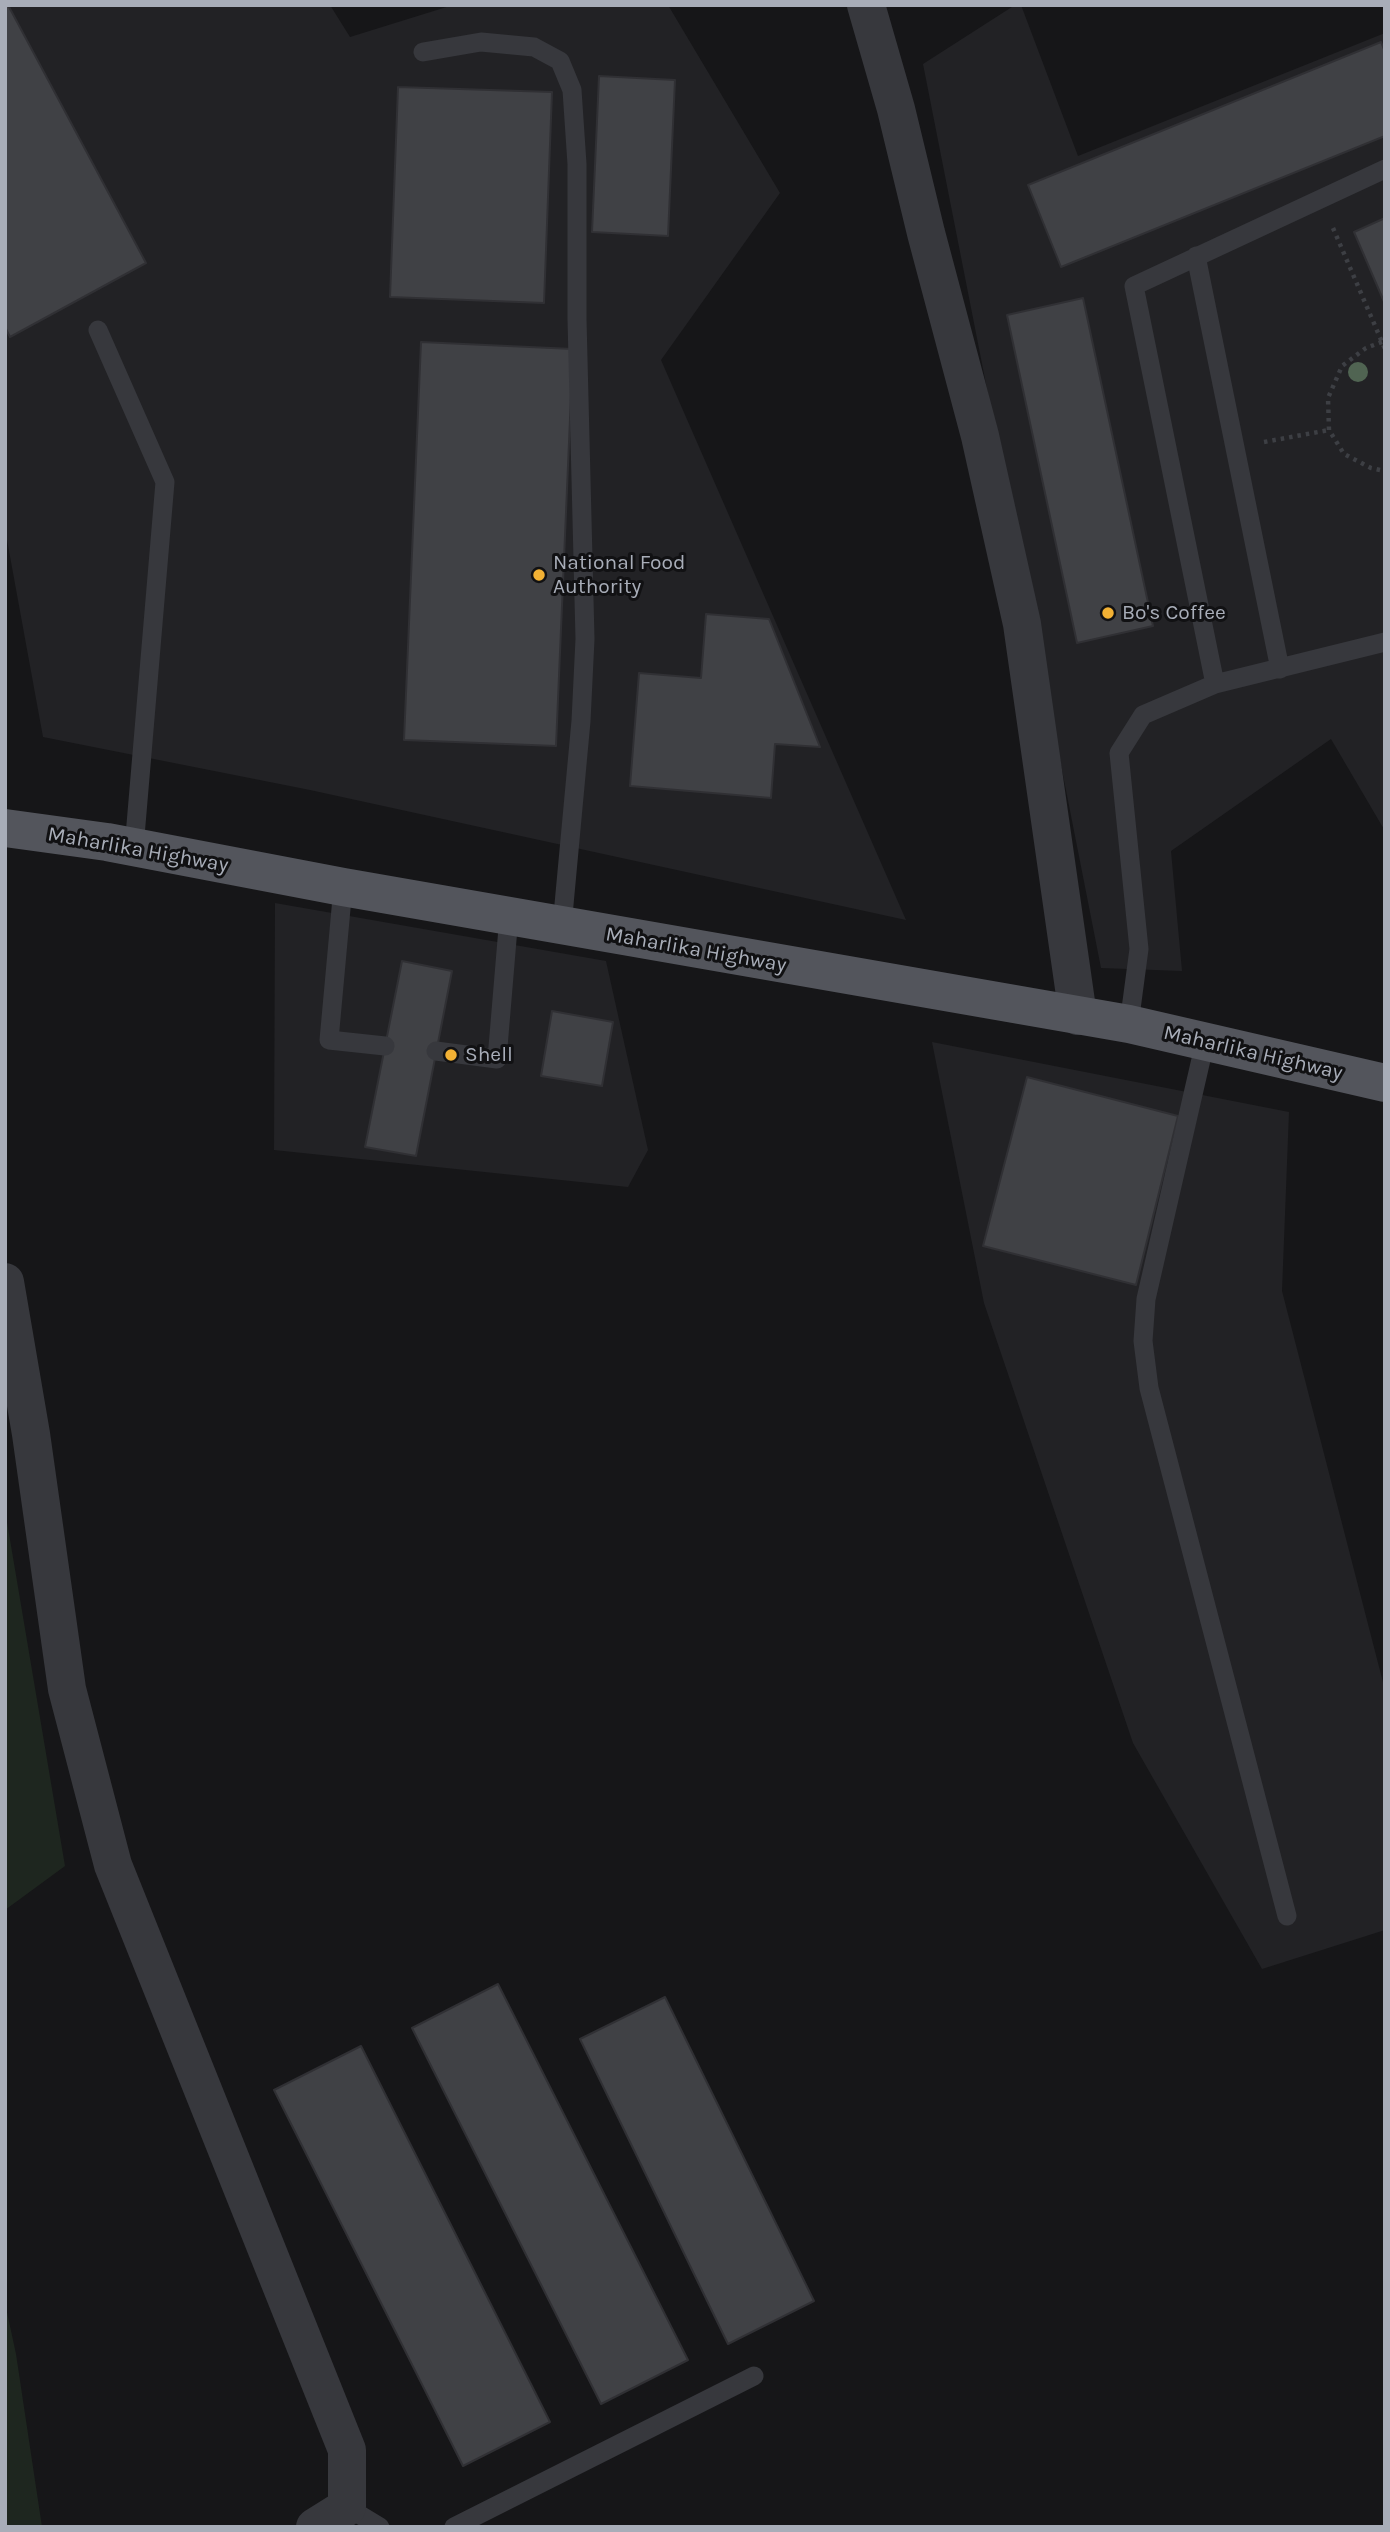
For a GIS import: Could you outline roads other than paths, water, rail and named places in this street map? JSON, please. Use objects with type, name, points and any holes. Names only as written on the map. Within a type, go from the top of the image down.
[{"type":"main road","name":"Maharlika Highway","points":[[5,828],[107,842],[343,887],[1129,1024],[1385,1083]]},
{"type":"street","points":[[866,5],[896,109],[980,436],[1022,624],[1078,1016]]},
{"type":"street","points":[[5,1282],[31,1434],[67,1689],[113,1865],[347,2450],[331,2517]]},
{"type":"lane","points":[[424,52],[481,42],[534,47],[560,61],[572,90],[577,164],[577,319],[585,639],[581,721],[562,926]]},
{"type":"lane","points":[[1215,684],[1134,286],[1385,169]]},
{"type":"lane","points":[[1196,256],[1280,669]]},
{"type":"lane","points":[[99,330],[165,482],[134,849]]},
{"type":"lane","points":[[1129,1024],[1139,949],[1119,753],[1143,715],[1215,684],[1385,642]]},
{"type":"lane","points":[[343,887],[329,1040],[385,1046]]},
{"type":"lane","points":[[436,1051],[497,1059],[509,916]]},
{"type":"lane","points":[[1205,1042],[1146,1299],[1143,1341],[1149,1388],[1287,1916]]},
{"type":"lane","points":[[454,2527],[754,2376]]},
{"type":"lane","points":[[331,2517],[380,2527]]},
{"type":"place","name":"National Food Authority","points":[[539,575]]},
{"type":"place","name":"Bo's Coffee","points":[[1108,613]]},
{"type":"place","name":"Shell","points":[[451,1055]]}]
